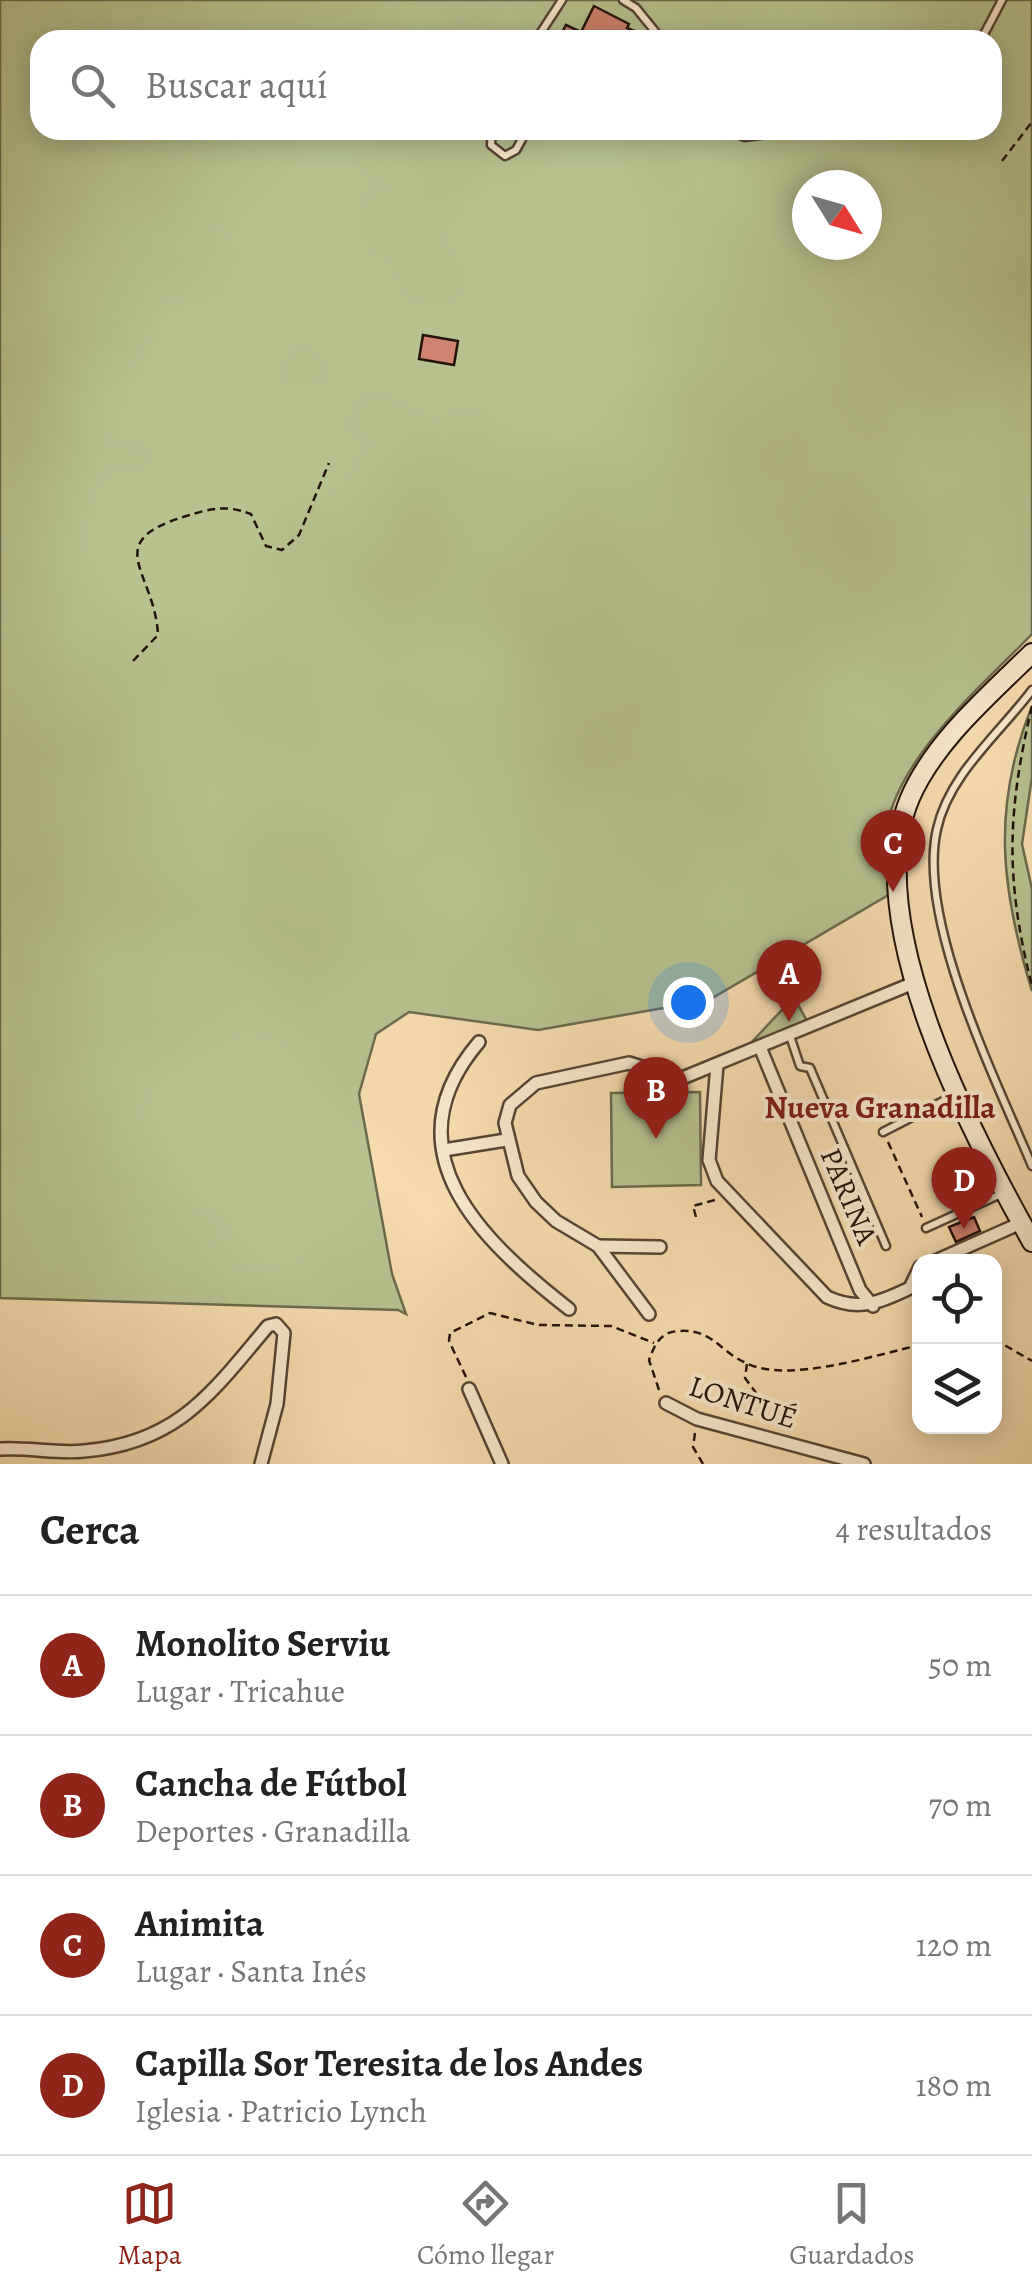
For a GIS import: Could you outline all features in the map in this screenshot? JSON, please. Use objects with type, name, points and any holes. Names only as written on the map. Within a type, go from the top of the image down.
[{"type":"main road","points":[[1032,654],[933,759],[904,813],[898,872],[916,982],[933,1042],[1004,1193],[1032,1242]]},
{"type":"street","points":[[650,1314],[598,1246],[556,1221],[536,1202],[518,1176],[506,1140],[510,1105],[536,1083],[629,1062],[680,1079],[916,982]]},
{"type":"street","points":[[479,1042],[456,1069],[444,1094],[444,1150],[470,1216],[486,1238],[569,1309]]},
{"type":"street","name":"PARINA","points":[[760,1047],[860,1290],[872,1306]]},
{"type":"street","points":[[717,1065],[709,1160],[716,1181],[731,1198],[827,1296],[841,1304],[872,1306],[912,1284]]},
{"type":"street","points":[[444,1150],[506,1140]]},
{"type":"street","points":[[951,1254],[1021,1223]]},
{"type":"street","points":[[598,1246],[660,1247]]},
{"type":"street","points":[[0,1448],[80,1452],[160,1429],[218,1390],[268,1326],[282,1327],[277,1404],[261,1464]]},
{"type":"street","points":[[468,1389],[502,1464]]},
{"type":"street","name":"LONTUÉ","points":[[666,1404],[697,1419],[864,1464]]},
{"type":"lane","points":[[542,30],[562,0]]},
{"type":"lane","points":[[623,0],[636,4],[655,30]]},
{"type":"lane","points":[[986,30],[1002,0]]},
{"type":"lane","points":[[491,140],[490,145],[505,156],[516,150],[522,140]]},
{"type":"lane","points":[[1032,690],[959,779],[937,829],[934,870],[953,967],[977,1039],[1032,1166]]},
{"type":"lane","points":[[790,1036],[800,1066],[810,1068],[886,1246]]},
{"type":"lane","points":[[883,1132],[956,1095]]},
{"type":"lane","points":[[926,1228],[1004,1193]]},
{"type":"path","points":[[1002,161],[1032,122]]},
{"type":"path","points":[[133,661],[158,635],[157,609],[138,564],[136,548],[141,537],[177,519],[232,507],[251,514],[266,546],[282,550],[299,534],[329,463]]},
{"type":"path","points":[[1032,705],[1012,809],[1010,870],[1032,986]]},
{"type":"path","points":[[883,1132],[926,1228]]},
{"type":"path","points":[[696,1217],[693,1206],[731,1198]]},
{"type":"path","points":[[468,1389],[449,1337],[456,1328],[490,1313],[538,1325],[611,1326],[655,1344]]},
{"type":"path","points":[[666,1404],[649,1360],[655,1344],[676,1330],[705,1332],[746,1364],[815,1371],[912,1347]]},
{"type":"path","points":[[1002,1343],[1032,1361]]},
{"type":"path","points":[[746,1364],[745,1378],[756,1393]]},
{"type":"path","points":[[697,1419],[693,1446],[703,1464]]},
{"type":"green space","points":[[0,0],[1032,0],[1032,634],[941,728],[903,783],[891,811],[885,840],[890,894],[709,1000],[538,1030],[409,1012],[376,1034],[359,1094],[392,1274],[406,1314],[398,1310],[0,1298]]},
{"type":"green space","points":[[1032,706],[1032,777],[1022,844],[1032,889],[1032,991],[1013,918],[1005,849],[1010,779]]},
{"type":"green space","points":[[794,997],[807,1021],[749,1045]]},
{"type":"green space","points":[[700,1092],[701,1185],[612,1187],[611,1093]]},
{"type":"building","points":[[594,6],[629,24],[627,28],[632,30],[582,30]]},
{"type":"building","points":[[423,335],[458,341],[454,365],[419,359]]},
{"type":"building","points":[[974,1217],[980,1231],[956,1242],[949,1227]]},
{"type":"place","name":"Animita","points":[[893,892]]},
{"type":"place","name":"Monolito Serviu","points":[[789,1022]]},
{"type":"place","name":"Cancha de Fútbol","points":[[656,1139]]},
{"type":"place","name":"Capilla Sor Teresita de los Andes","points":[[964,1229]]},
{"type":"district","name":"Nueva Granadilla","points":[[880,1107]]}]
